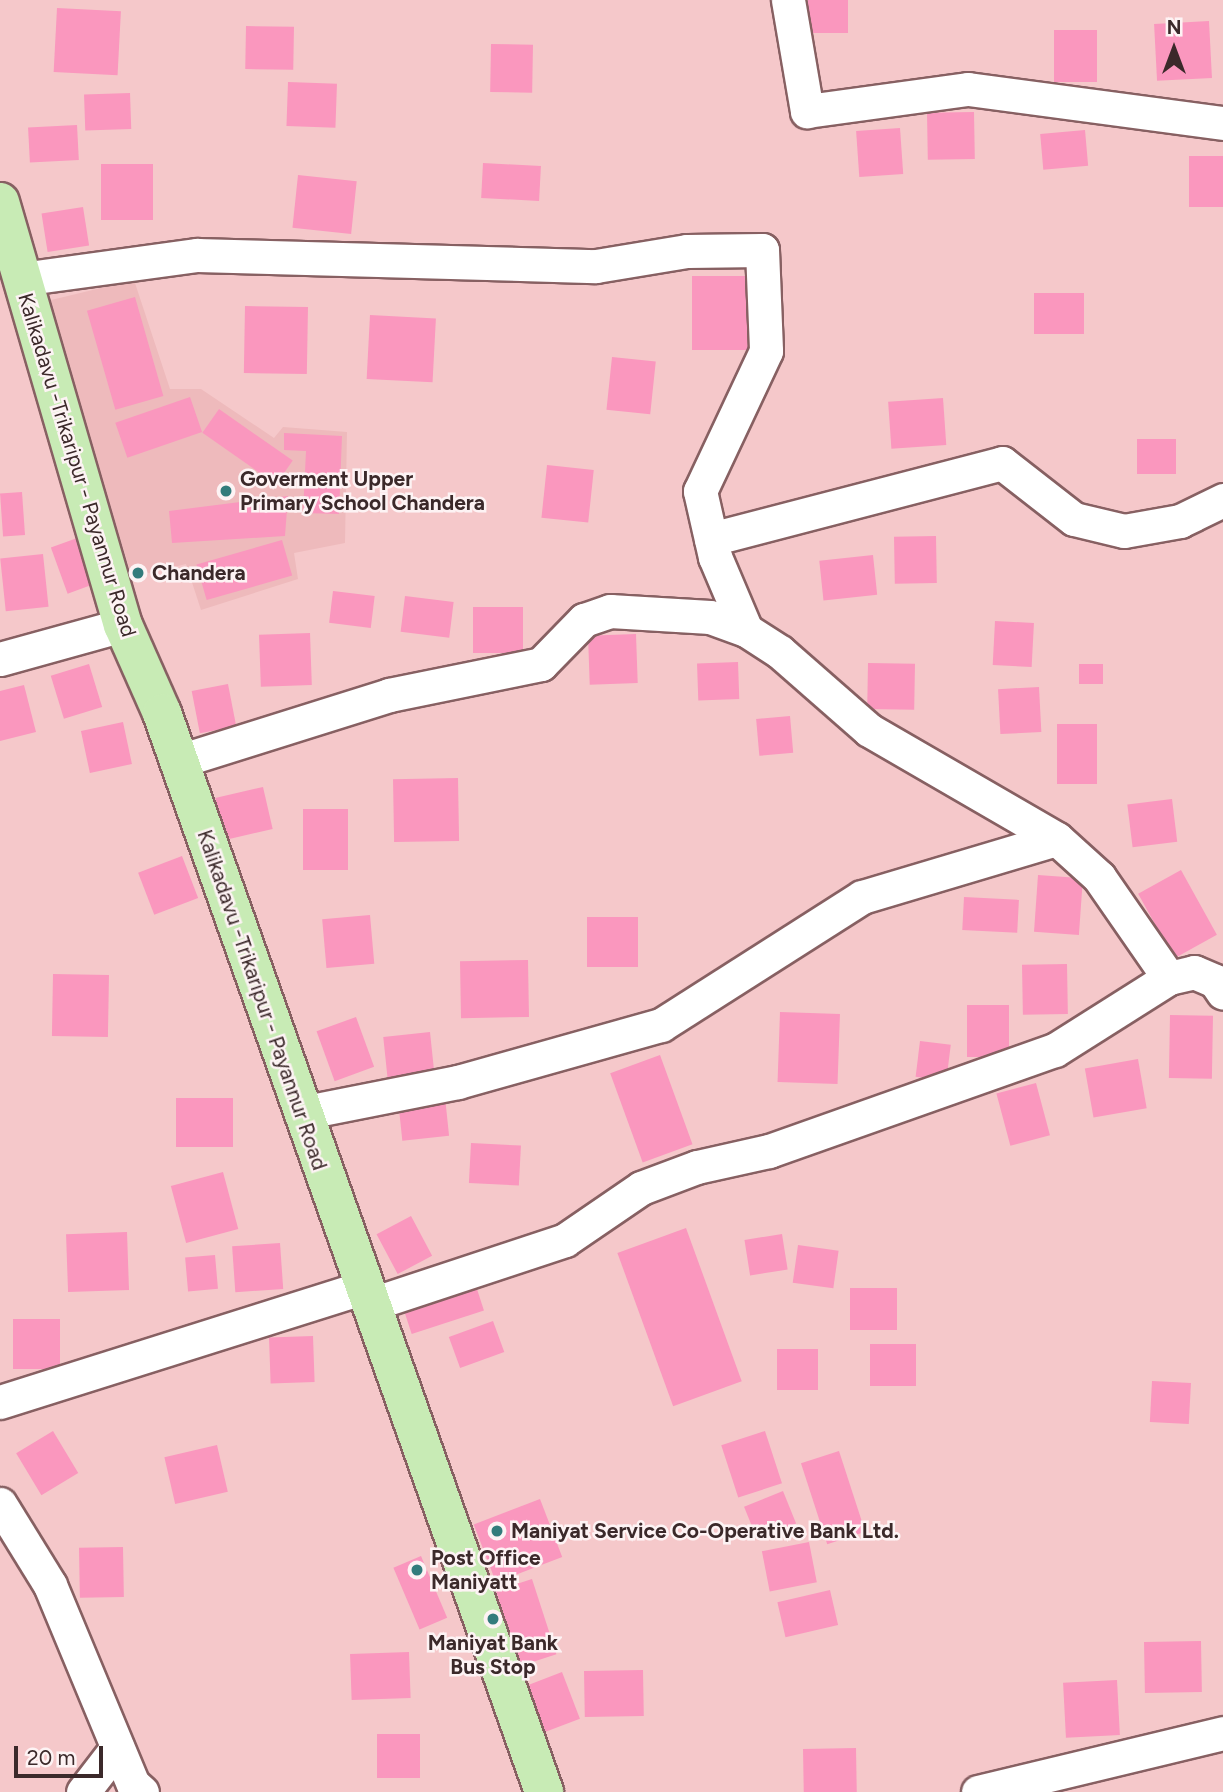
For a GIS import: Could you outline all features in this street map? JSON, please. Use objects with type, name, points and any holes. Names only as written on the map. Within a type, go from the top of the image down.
[{"type":"main road","name":"Kalikadavu -Trikaripur - Payannur Road","points":[[0,202],[123,625],[179,761],[366,1297],[544,1792]]},
{"type":"street","points":[[788,0],[807,111],[968,89],[1223,123]]},
{"type":"street","points":[[21,278],[197,256],[596,266],[687,251],[762,250],[766,351],[736,425],[700,491],[711,539],[747,630]]},
{"type":"street","points":[[711,539],[1002,463],[1074,519],[1124,531],[1180,521],[1223,500]]},
{"type":"street","points":[[179,761],[389,695],[541,664],[584,620],[610,611],[710,617],[747,630],[869,730],[1057,839],[1099,877],[1169,978]]},
{"type":"street","points":[[0,659],[123,625]]},
{"type":"street","points":[[301,1113],[458,1082],[661,1025],[862,897],[1057,839]]},
{"type":"street","points":[[0,1402],[565,1240],[641,1188],[769,1151],[1055,1051],[1169,978],[1194,972],[1215,981],[1223,993]]},
{"type":"street","points":[[0,1504],[50,1585],[117,1748],[142,1792]]},
{"type":"street","points":[[978,1792],[1223,1733]]},
{"type":"street","points":[[83,1792],[117,1748]]},
{"type":"shaded area","name":"Goverment Upper Primary School Chandera","points":[[134,280],[170,389],[201,389],[274,438],[283,427],[347,432],[345,543],[294,553],[298,579],[201,610],[186,564],[132,577],[47,301]]},
{"type":"building","points":[[808,0],[848,0],[848,33],[808,33]]},
{"type":"building","points":[[57,8],[121,11],[118,75],[54,72]]},
{"type":"building","points":[[1209,21],[1212,78],[1157,81],[1154,24]]},
{"type":"building","points":[[246,26],[294,27],[293,70],[245,69]]},
{"type":"building","points":[[1054,30],[1097,30],[1097,82],[1054,82]]},
{"type":"building","points":[[491,44],[533,45],[532,93],[490,92]]},
{"type":"building","points":[[288,82],[337,84],[335,128],[286,126]]},
{"type":"building","points":[[130,93],[131,129],[85,131],[84,95]]},
{"type":"building","points":[[974,112],[975,159],[928,160],[927,113]]},
{"type":"building","points":[[77,125],[79,160],[30,163],[28,128]]},
{"type":"building","points":[[900,128],[903,174],[859,177],[856,131]]},
{"type":"building","points":[[1085,130],[1088,166],[1043,170],[1040,134]]},
{"type":"building","points":[[1189,156],[1223,156],[1223,207],[1189,207]]},
{"type":"building","points":[[483,163],[541,166],[539,201],[481,198]]},
{"type":"building","points":[[101,164],[153,164],[153,220],[101,220]]},
{"type":"building","points":[[298,175],[357,181],[351,234],[292,228]]},
{"type":"building","points":[[83,207],[89,246],[48,252],[42,214]]},
{"type":"building","points":[[692,276],[754,276],[754,350],[692,350]]},
{"type":"building","points":[[1034,293],[1084,293],[1084,334],[1034,334]]},
{"type":"building","points":[[135,297],[163,396],[115,410],[87,311]]},
{"type":"building","points":[[245,306],[308,307],[307,374],[244,373]]},
{"type":"building","points":[[370,315],[436,318],[433,382],[367,379]]},
{"type":"building","points":[[612,357],[656,362],[650,414],[606,410]]},
{"type":"building","name":"Goverment Upper Primary School Chandera","points":[[190,397],[202,432],[127,458],[115,423]]},
{"type":"building","points":[[943,398],[946,445],[891,449],[888,402]]},
{"type":"building","name":"Goverment Upper Primary School Chandera","points":[[219,409],[293,461],[276,484],[202,433]]},
{"type":"building","name":"Goverment Upper Primary School Chandera","points":[[284,433],[342,436],[339,514],[303,513],[306,451],[284,450]]},
{"type":"building","points":[[1137,439],[1176,439],[1176,474],[1137,474]]},
{"type":"building","points":[[547,465],[594,470],[588,523],[541,518]]},
{"type":"building","points":[[22,492],[25,535],[3,536],[0,494]]},
{"type":"building","points":[[288,496],[285,536],[172,543],[169,511]]},
{"type":"building","points":[[936,536],[937,583],[895,584],[894,537]]},
{"type":"building","points":[[80,537],[97,583],[68,594],[51,548]]},
{"type":"building","name":"Goverment Upper Primary School Chandera","points":[[282,540],[292,576],[207,600],[196,565]]},
{"type":"building","points":[[43,554],[49,607],[6,611],[0,558]]},
{"type":"building","points":[[873,555],[877,595],[823,600],[819,561]]},
{"type":"building","points":[[333,591],[375,596],[371,628],[329,623]]},
{"type":"building","points":[[405,596],[454,602],[449,638],[401,632]]},
{"type":"building","points":[[473,607],[523,607],[523,653],[473,653]]},
{"type":"building","points":[[995,621],[1034,623],[1032,667],[993,665]]},
{"type":"building","points":[[310,633],[312,685],[261,687],[259,635]]},
{"type":"building","points":[[636,634],[638,683],[590,685],[588,636]]},
{"type":"building","points":[[738,662],[739,699],[698,700],[697,663]]},
{"type":"building","points":[[868,663],[915,664],[914,710],[867,709]]},
{"type":"building","points":[[89,664],[102,707],[64,719],[51,676]]},
{"type":"building","points":[[1079,664],[1103,664],[1103,684],[1079,684]]},
{"type":"building","points":[[228,684],[236,726],[200,733],[192,691]]},
{"type":"building","points":[[24,685],[36,732],[0,741],[0,691]]},
{"type":"building","points":[[1039,687],[1041,732],[1000,734],[998,689]]},
{"type":"building","points":[[790,716],[793,753],[759,756],[756,719]]},
{"type":"building","points":[[123,722],[132,764],[90,773],[81,731]]},
{"type":"building","points":[[1057,724],[1097,724],[1097,784],[1057,784]]},
{"type":"building","points":[[458,778],[459,841],[394,842],[393,779]]},
{"type":"building","points":[[263,787],[273,829],[225,840],[215,798]]},
{"type":"building","points":[[1172,799],[1177,842],[1133,847],[1127,804]]},
{"type":"building","points":[[303,809],[348,809],[348,870],[303,870]]},
{"type":"building","points":[[182,856],[198,898],[154,915],[138,873]]},
{"type":"building","points":[[1181,870],[1217,935],[1174,958],[1138,894]]},
{"type":"building","points":[[1038,875],[1083,878],[1079,935],[1034,932]]},
{"type":"building","points":[[964,897],[1019,900],[1017,933],[962,930]]},
{"type":"building","points":[[370,915],[374,964],[326,968],[322,919]]},
{"type":"building","points":[[587,917],[638,917],[638,967],[587,967]]},
{"type":"building","points":[[528,960],[529,1017],[461,1018],[460,961]]},
{"type":"building","points":[[1067,964],[1068,1014],[1023,1015],[1022,965]]},
{"type":"building","points":[[53,974],[109,975],[108,1037],[52,1036]]},
{"type":"building","points":[[967,1005],[1009,1005],[1009,1057],[967,1057]]},
{"type":"building","points":[[780,1012],[840,1014],[838,1084],[778,1082]]},
{"type":"building","points":[[1170,1015],[1213,1016],[1212,1079],[1169,1078]]},
{"type":"building","points":[[356,1017],[374,1067],[335,1081],[317,1031]]},
{"type":"building","points":[[430,1032],[435,1078],[388,1083],[383,1037]]},
{"type":"building","points":[[920,1041],[951,1045],[946,1081],[916,1077]]},
{"type":"building","points":[[660,1055],[692,1144],[643,1162],[610,1073]]},
{"type":"building","points":[[1138,1059],[1147,1108],[1094,1118],[1085,1068]]},
{"type":"building","points":[[1036,1083],[1050,1135],[1010,1146],[996,1094]]},
{"type":"building","points":[[445,1097],[449,1136],[402,1141],[398,1102]]},
{"type":"building","points":[[176,1098],[233,1098],[233,1147],[176,1147]]},
{"type":"building","points":[[471,1143],[521,1146],[519,1186],[469,1183]]},
{"type":"building","points":[[223,1172],[238,1229],[186,1243],[171,1186]]},
{"type":"building","points":[[411,1216],[432,1256],[398,1274],[377,1234]]},
{"type":"building","points":[[686,1228],[742,1381],[673,1406],[617,1253]]},
{"type":"building","points":[[127,1232],[129,1290],[68,1292],[66,1234]]},
{"type":"building","points":[[782,1234],[788,1270],[750,1276],[744,1240]]},
{"type":"building","points":[[280,1243],[283,1289],[235,1292],[232,1246]]},
{"type":"building","points":[[798,1245],[839,1251],[833,1288],[793,1283]]},
{"type":"building","points":[[215,1255],[218,1289],[188,1291],[185,1258]]},
{"type":"building","points":[[475,1283],[484,1311],[412,1334],[403,1306]]},
{"type":"building","points":[[850,1288],[897,1288],[897,1330],[850,1330]]},
{"type":"building","points":[[13,1319],[60,1319],[60,1369],[13,1369]]},
{"type":"building","points":[[493,1321],[504,1352],[460,1368],[449,1337]]},
{"type":"building","points":[[313,1336],[315,1382],[271,1384],[269,1338]]},
{"type":"building","points":[[870,1344],[916,1344],[916,1386],[870,1386]]},
{"type":"building","points":[[777,1349],[818,1349],[818,1390],[777,1390]]},
{"type":"building","points":[[1152,1381],[1191,1383],[1189,1424],[1150,1422]]},
{"type":"building","points":[[53,1431],[78,1473],[41,1495],[16,1453]]},
{"type":"building","points":[[765,1431],[782,1483],[738,1498],[721,1445]]},
{"type":"building","points":[[217,1445],[228,1492],[175,1504],[164,1457]]},
{"type":"building","points":[[839,1451],[865,1532],[827,1544],[801,1463]]},
{"type":"building","points":[[783,1491],[796,1523],[757,1539],[744,1507]]},
{"type":"building","points":[[540,1499],[562,1557],[496,1582],[474,1524]]},
{"type":"building","points":[[809,1542],[817,1582],[770,1591],[762,1551]]},
{"type":"building","points":[[123,1547],[124,1597],[80,1598],[79,1548]]},
{"type":"building","points":[[421,1556],[447,1618],[420,1629],[393,1568]]},
{"type":"building","points":[[532,1579],[556,1654],[520,1666],[496,1591]]},
{"type":"building","points":[[830,1590],[838,1625],[785,1637],[777,1602]]},
{"type":"building","points":[[1201,1641],[1202,1692],[1145,1693],[1144,1642]]},
{"type":"building","points":[[409,1652],[411,1698],[352,1700],[350,1654]]},
{"type":"building","points":[[643,1670],[644,1716],[585,1717],[584,1671]]},
{"type":"building","points":[[562,1672],[580,1719],[542,1733],[524,1687]]},
{"type":"building","points":[[1117,1680],[1120,1735],[1066,1738],[1063,1683]]},
{"type":"building","points":[[377,1734],[420,1734],[420,1778],[377,1778]]},
{"type":"building","points":[[856,1748],[857,1792],[804,1792],[803,1749]]},
{"type":"place","name":"Goverment Upper Primary School Chandera","points":[[226,491]]},
{"type":"place","name":"Chandera","points":[[138,573]]},
{"type":"place","name":"Maniyat Service Co-Operative Bank Ltd.","points":[[497,1531]]},
{"type":"place","name":"Post Office Maniyatt","points":[[417,1570]]},
{"type":"place","name":"Maniyat Bank Bus Stop","points":[[493,1619]]}]
